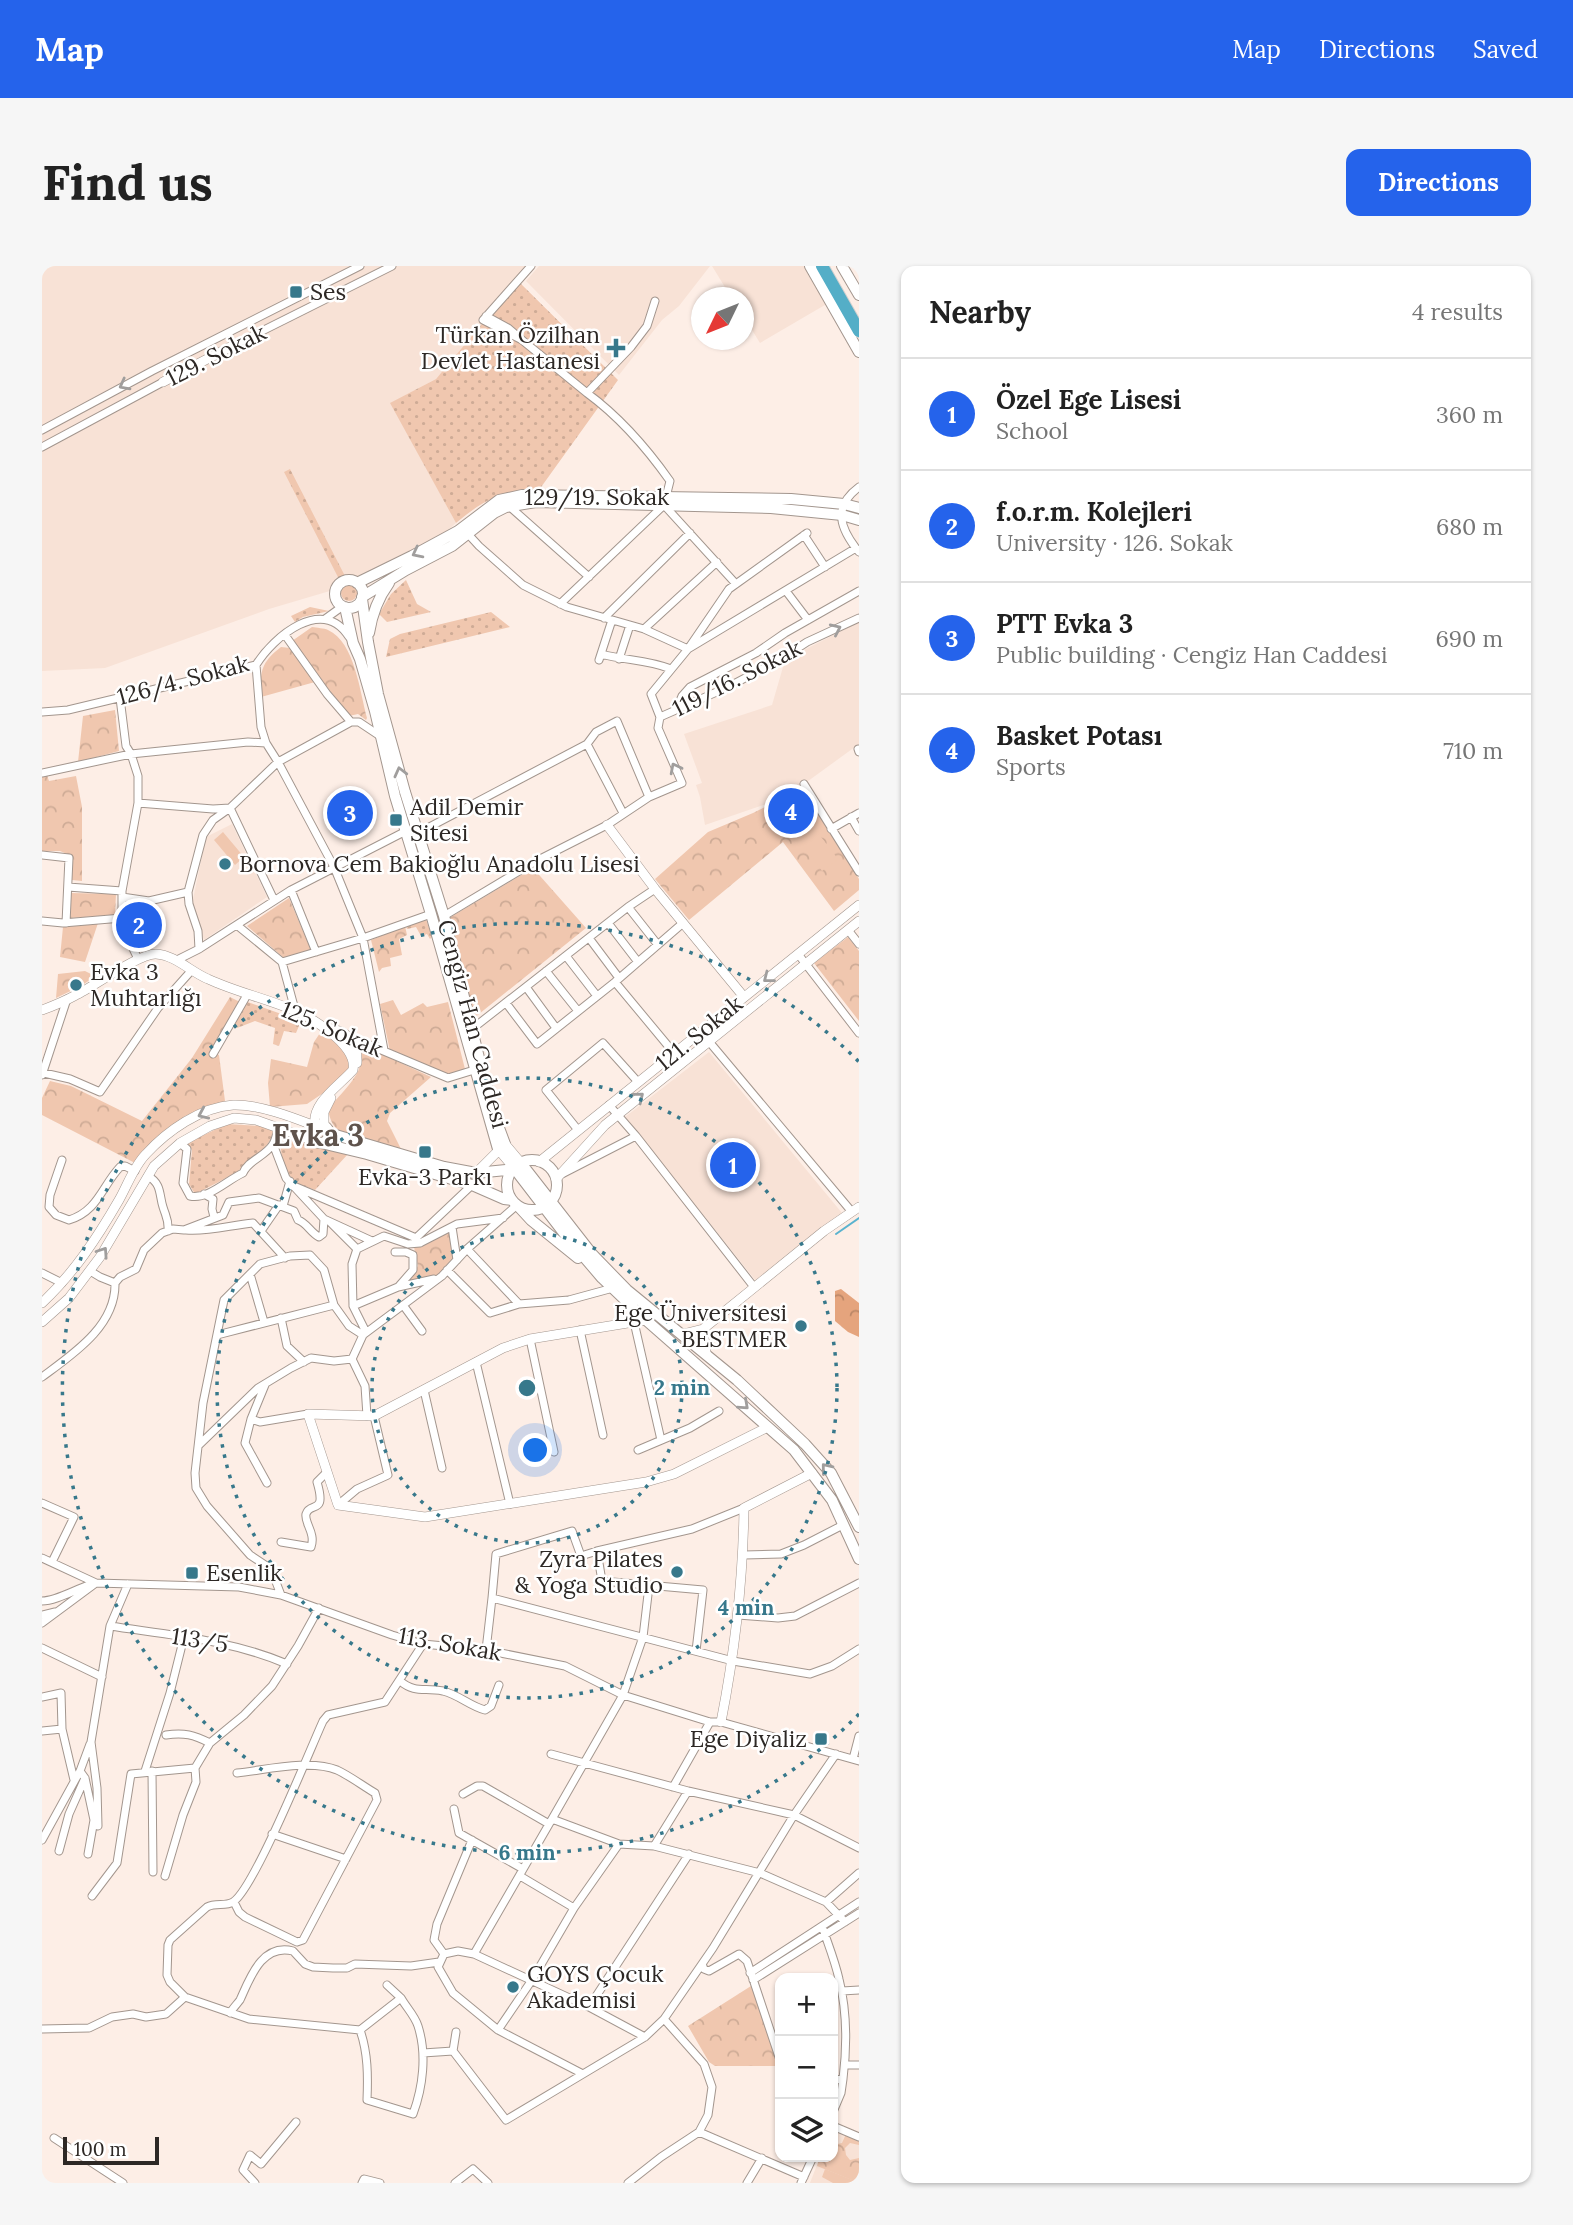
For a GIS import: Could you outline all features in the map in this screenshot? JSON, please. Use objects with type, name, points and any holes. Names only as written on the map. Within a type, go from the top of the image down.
[{"type":"highway","points":[[822,266],[859,331]]},
{"type":"highway","points":[[832,266],[859,315]]},
{"type":"main road","points":[[810,266],[859,352]]},
{"type":"main road","points":[[842,266],[859,295]]},
{"type":"main road","name":"129/19. Sokak","points":[[357,583],[439,542],[492,503],[505,498],[547,494],[771,508],[859,508]]},
{"type":"main road","name":"129/19. Sokak","points":[[362,598],[452,546],[494,513],[509,506],[536,502],[666,501]]},
{"type":"main road","name":"129/19. Sokak","points":[[843,509],[859,520]]},
{"type":"main road","points":[[368,642],[374,611],[392,580]]},
{"type":"main road","points":[[345,581],[357,583],[362,590],[362,598],[356,606],[344,606],[336,599],[338,586],[345,581]]},
{"type":"main road","name":"Cengiz Han Caddesi","points":[[362,598],[368,642],[392,743],[444,916],[501,1147]]},
{"type":"main road","name":"Cengiz Han Caddesi","points":[[344,606],[474,1070],[501,1147]]},
{"type":"main road","points":[[318,1142],[328,1138],[323,1128]]},
{"type":"main road","points":[[547,1205],[531,1210],[472,1185],[318,1142],[311,1134],[323,1128],[443,1167],[476,1173],[515,1168],[530,1160],[550,1168],[557,1177]]},
{"type":"main road","points":[[515,1168],[507,1187],[516,1204],[531,1220],[602,1278]]},
{"type":"main road","name":"Cengiz Han Caddesi","points":[[515,1168],[627,1290],[706,1353],[771,1411],[831,1473],[859,1527]]},
{"type":"main road","name":"121. Sokak","points":[[547,1205],[555,1194],[557,1177]]},
{"type":"main road","name":"Cengiz Han Caddesi","points":[[547,1205],[602,1278],[640,1321],[794,1450],[832,1500],[859,1559]]},
{"type":"street","name":"129. Sokak","points":[[42,430],[152,370],[360,266]]},
{"type":"street","name":"129. Sokak","points":[[42,447],[163,382],[392,266]]},
{"type":"street","points":[[531,266],[485,318],[522,340],[611,411],[649,452],[670,481],[666,501],[560,604]]},
{"type":"street","points":[[587,393],[647,326],[655,301]]},
{"type":"street","points":[[688,649],[857,550],[844,531],[843,509],[849,495],[859,487]]},
{"type":"street","points":[[666,501],[690,533],[736,584]]},
{"type":"street","points":[[509,506],[589,577]]},
{"type":"street","points":[[671,669],[651,661],[600,657],[608,619],[690,533]]},
{"type":"street","points":[[468,534],[523,585],[560,604],[644,629],[688,649]]},
{"type":"street","points":[[660,717],[651,694],[688,649],[729,589],[805,534],[825,567]]},
{"type":"street","points":[[644,629],[717,562]]},
{"type":"street","points":[[786,591],[808,620]]},
{"type":"street","points":[[676,709],[690,687],[755,653],[859,591]]},
{"type":"street","points":[[325,619],[344,606]]},
{"type":"street","name":"119/16. Sokak","points":[[444,916],[536,862],[607,825],[649,797],[682,783],[658,729],[660,717],[728,687],[807,642],[859,618]]},
{"type":"street","points":[[351,722],[321,686],[286,633],[314,619],[325,619],[337,623],[353,643]]},
{"type":"street","points":[[619,659],[631,625]]},
{"type":"street","name":"126/4. Sokak","points":[[42,712],[68,710],[256,665],[265,650],[286,633]]},
{"type":"street","points":[[256,665],[261,727],[266,743],[334,867],[363,938],[384,1050]]},
{"type":"street","points":[[120,698],[126,746],[138,776],[138,803],[122,894],[122,918],[138,959]]},
{"type":"street","points":[[418,833],[587,744],[596,732],[617,721],[649,797]]},
{"type":"street","points":[[199,949],[198,931],[188,892],[203,835],[212,820],[230,808],[278,762],[351,722],[359,722],[392,743]]},
{"type":"street","points":[[42,773],[131,754],[248,741],[266,743]]},
{"type":"street","points":[[587,744],[623,813]]},
{"type":"street","points":[[804,785],[859,872]]},
{"type":"street","points":[[138,803],[230,808]]},
{"type":"street","points":[[230,808],[274,900]]},
{"type":"street","points":[[831,829],[855,815],[859,831]]},
{"type":"street","points":[[607,825],[655,889],[744,997]]},
{"type":"street","points":[[42,1010],[138,959],[155,953],[177,960],[238,926],[291,890],[406,831]]},
{"type":"street","points":[[42,855],[68,858],[66,923]]},
{"type":"street","points":[[68,887],[122,894],[149,901],[188,892]]},
{"type":"street","points":[[472,1029],[628,907],[655,889]]},
{"type":"street","points":[[291,890],[316,952]]},
{"type":"street","name":"121. Sokak","points":[[539,1162],[859,905]]},
{"type":"street","points":[[628,907],[658,945]]},
{"type":"street","points":[[282,962],[431,914]]},
{"type":"street","points":[[42,921],[66,923],[122,918]]},
{"type":"street","name":"121. Sokak","points":[[557,1177],[605,1125],[859,921]]},
{"type":"street","points":[[608,923],[638,962]]},
{"type":"street","points":[[506,1003],[537,1044],[683,923]]},
{"type":"street","points":[[238,926],[282,962],[295,1010]]},
{"type":"street","points":[[848,930],[859,944]]},
{"type":"street","points":[[589,938],[617,980],[674,1053]]},
{"type":"street","points":[[798,954],[859,1032]]},
{"type":"street","points":[[566,956],[597,996]]},
{"type":"street","name":"125. Sokak","points":[[177,960],[191,971],[247,995],[295,1010],[345,1039],[384,1050],[448,1078],[474,1070]]},
{"type":"street","points":[[67,999],[43,1074],[70,1079],[100,1092],[158,1008],[191,971]]},
{"type":"street","points":[[547,971],[578,1011]]},
{"type":"street","points":[[526,987],[556,1028]]},
{"type":"street","points":[[213,1054],[247,995]]},
{"type":"street","points":[[682,1334],[703,1329],[855,1210],[701,1032]]},
{"type":"street","points":[[42,1303],[94,1243],[144,1156],[174,1129],[201,1115],[232,1105],[259,1108],[323,1128],[326,1105],[357,1065],[356,1045],[345,1039]]},
{"type":"street","points":[[578,1130],[546,1090],[603,1043],[638,1082]]},
{"type":"street","points":[[232,1105],[234,1118]]},
{"type":"street","points":[[609,1105],[754,1287]]},
{"type":"street","points":[[42,1322],[69,1298],[90,1271],[126,1216],[154,1166],[180,1143],[210,1126],[234,1118],[256,1120],[318,1142]]},
{"type":"street","points":[[180,1143],[187,1149],[183,1183],[190,1196],[198,1198],[243,1173],[245,1167],[257,1160],[272,1144],[279,1127]]},
{"type":"street","points":[[557,1177],[636,1136]]},
{"type":"street","points":[[272,1144],[286,1178],[356,1249]]},
{"type":"street","points":[[476,1173],[501,1147]]},
{"type":"street","name":"Cengiz Han Caddesi","points":[[501,1147],[515,1168]]},
{"type":"street","points":[[62,1160],[50,1195],[49,1208],[56,1215],[69,1220],[81,1216],[98,1199],[120,1167],[125,1166],[135,1171]]},
{"type":"street","points":[[148,1176],[155,1180],[163,1197],[162,1205],[169,1219],[168,1231]]},
{"type":"street","points":[[261,1231],[281,1206],[293,1184]]},
{"type":"street","points":[[293,1184],[418,1241]]},
{"type":"street","points":[[418,1241],[472,1185]]},
{"type":"street","points":[[204,1194],[213,1199],[214,1217]]},
{"type":"street","points":[[184,1230],[223,1215],[229,1202],[258,1198],[294,1210],[298,1220],[304,1222],[312,1233],[319,1237],[323,1234],[327,1221]]},
{"type":"street","points":[[352,1359],[365,1334],[439,1278],[516,1204]]},
{"type":"street","points":[[395,1252],[457,1224],[504,1218]]},
{"type":"street","points":[[327,1221],[337,1223],[372,1241]]},
{"type":"street","points":[[42,1377],[93,1335],[103,1323],[112,1302],[115,1283],[120,1277],[136,1269],[144,1250],[153,1240],[168,1231],[199,1231],[253,1223],[285,1258]]},
{"type":"street","points":[[452,1227],[457,1260]]},
{"type":"street","points":[[365,1334],[353,1306],[352,1264],[356,1249],[384,1236],[407,1248],[413,1255],[414,1270],[398,1287]]},
{"type":"street","points":[[467,1249],[519,1304]]},
{"type":"street","points":[[281,1595],[271,1569],[250,1555],[207,1506],[196,1488],[195,1473],[203,1403],[224,1300],[260,1264],[310,1255],[324,1270],[334,1305],[349,1326],[365,1334]]},
{"type":"street","points":[[447,1270],[490,1312],[519,1304],[569,1300],[613,1288]]},
{"type":"street","points":[[90,1271],[115,1283]]},
{"type":"street","points":[[42,1273],[62,1283]]},
{"type":"street","points":[[250,1274],[264,1322]]},
{"type":"street","points":[[353,1306],[398,1287],[439,1278]]},
{"type":"street","points":[[217,1335],[334,1305]]},
{"type":"street","points":[[402,1305],[422,1331]]},
{"type":"street","points":[[281,1318],[287,1346],[304,1362]]},
{"type":"street","points":[[251,1419],[260,1422],[308,1414],[370,1416],[503,1349],[530,1339],[640,1321],[661,1440]]},
{"type":"street","points":[[703,1329],[706,1353]]},
{"type":"street","points":[[580,1330],[603,1435]]},
{"type":"street","points":[[530,1339],[554,1452]]},
{"type":"street","points":[[198,1445],[258,1388],[304,1362],[312,1358],[334,1361],[352,1359]]},
{"type":"street","points":[[338,1505],[357,1489],[388,1475],[370,1416],[365,1386],[352,1359]]},
{"type":"street","points":[[477,1362],[510,1504]]},
{"type":"street","points":[[265,1384],[245,1443],[267,1483]]},
{"type":"street","points":[[424,1390],[442,1468]]},
{"type":"street","points":[[638,1450],[690,1429],[719,1411]]},
{"type":"street","points":[[308,1414],[338,1505]]},
{"type":"street","points":[[338,1505],[425,1517],[646,1482],[674,1474],[768,1427]]},
{"type":"street","points":[[281,1542],[311,1547],[314,1539],[306,1516],[307,1512],[319,1504],[321,1499],[317,1482],[327,1472]]},
{"type":"street","points":[[485,1650],[496,1554],[572,1531],[581,1556],[692,1529],[744,1508],[812,1473]]},
{"type":"street","points":[[42,1496],[45,1504],[74,1517],[52,1562]]},
{"type":"street","points":[[721,1722],[733,1661],[738,1615],[744,1555],[744,1508]]},
{"type":"street","points":[[744,1555],[781,1554],[844,1525]]},
{"type":"street","points":[[597,1551],[602,1581],[703,1590],[695,1651]]},
{"type":"street","name":"113. Sokak","points":[[42,1558],[96,1583],[239,1587],[281,1595],[424,1644],[485,1650],[565,1666],[623,1695],[710,1722],[721,1722],[857,1760]]},
{"type":"street","points":[[42,1601],[50,1601],[96,1583]]},
{"type":"street","points":[[42,1623],[96,1583]]},
{"type":"street","points":[[738,1615],[778,1618],[795,1616],[859,1583]]},
{"type":"street","points":[[60,1851],[91,1742],[110,1626],[128,1584]]},
{"type":"street","points":[[474,1954],[623,1695],[643,1637],[649,1586]]},
{"type":"street","points":[[492,1598],[733,1661],[810,1674],[832,1666],[859,1650]]},
{"type":"street","points":[[165,1876],[196,1782],[195,1768],[210,1743],[272,1686],[319,1608]]},
{"type":"street","points":[[42,1615],[62,1610]]},
{"type":"street","name":"113/5","points":[[110,1626],[237,1646],[258,1651],[287,1664]]},
{"type":"street","points":[[153,1872],[148,1771],[184,1637]]},
{"type":"street","points":[[401,1998],[360,2030],[248,2019],[186,1997],[170,1982],[167,1975],[168,1945],[170,1940],[207,1907],[234,1902],[247,1885],[327,1715],[386,1702],[424,1644]]},
{"type":"street","points":[[42,1647],[102,1677]]},
{"type":"street","points":[[400,1681],[410,1689],[433,1689],[457,1696],[485,1710],[491,1706],[499,1685]]},
{"type":"street","points":[[42,1697],[61,1693],[61,1729],[74,1781]]},
{"type":"street","points":[[673,1787],[710,1722]]},
{"type":"street","points":[[42,1731],[61,1729]]},
{"type":"street","points":[[166,1735],[193,1735],[210,1743]]},
{"type":"street","points":[[857,1760],[859,1736]]},
{"type":"street","points":[[91,1742],[97,1788],[98,1826]]},
{"type":"street","points":[[551,1754],[688,1791],[794,1815],[859,1848]]},
{"type":"street","points":[[456,2032],[453,2051],[506,2120],[645,2037],[664,2019],[702,1964],[794,1815],[836,1754]]},
{"type":"street","points":[[234,1902],[244,1917],[301,1942],[377,1800],[375,1793],[337,1770],[322,1766],[303,1765],[237,1773]]},
{"type":"street","points":[[92,1896],[117,1863],[131,1774],[195,1768]]},
{"type":"street","points":[[42,1840],[74,1781],[82,1774]]},
{"type":"street","points":[[82,1774],[94,1820],[88,1854]]},
{"type":"street","points":[[463,1794],[477,1786],[483,1786],[550,1822],[619,1844],[654,1846],[760,1873],[826,1902],[845,1922]]},
{"type":"street","points":[[654,1846],[688,1791]]},
{"type":"street","points":[[454,1809],[460,1833],[574,1908]]},
{"type":"street","points":[[272,1834],[346,1859]]},
{"type":"street","points":[[444,1954],[434,1940],[437,1924],[472,1840]]},
{"type":"street","points":[[498,2030],[532,1980],[574,1908],[619,1844]]},
{"type":"street","points":[[589,2007],[689,1854]]},
{"type":"street","points":[[826,1902],[859,1873]]},
{"type":"street","points":[[752,1977],[859,1902]]},
{"type":"street","points":[[752,1977],[859,1913]]},
{"type":"street","points":[[822,1926],[845,2008],[845,2066],[838,2100]]},
{"type":"street","points":[[230,2013],[239,2002],[248,1979],[258,1965],[266,1956],[280,1951],[293,1951],[305,1964],[313,1967],[347,1968],[355,1964],[411,1966],[439,1962]]},
{"type":"street","points":[[583,2074],[498,2030],[453,1993],[438,1967],[444,1954],[458,1951],[474,1954],[589,2007],[645,2037]]},
{"type":"street","points":[[702,1964],[704,1969],[709,1971],[738,1954],[747,1961],[775,2045]]},
{"type":"street","points":[[360,2030],[365,2043],[368,2070],[367,2100],[413,2114],[420,2095],[423,2053],[418,2025],[401,1998],[387,1985]]},
{"type":"street","points":[[842,1992],[859,1990]]},
{"type":"street","points":[[42,2029],[89,2028],[113,2017],[166,2014],[186,1997]]},
{"type":"street","points":[[628,2183],[699,2132],[708,2115],[712,2087],[704,2063],[664,2019]]},
{"type":"street","points":[[423,2053],[453,2051]]},
{"type":"street","points":[[845,2066],[859,2065]]},
{"type":"street","points":[[838,2080],[843,2079]]},
{"type":"street","points":[[264,2183],[259,2179],[256,2183],[243,2170],[250,2155],[261,2165],[296,2122]]},
{"type":"street","points":[[838,2128],[859,2137]]},
{"type":"street","points":[[699,2132],[762,2158],[802,2180],[811,2162]]},
{"type":"street","points":[[54,2138],[123,2183]]},
{"type":"street","points":[[747,2183],[762,2158]]},
{"type":"street","points":[[456,2183],[473,2169],[488,2183]]},
{"type":"street","points":[[362,2183],[363,2179],[380,2183]]},
{"type":"shaded area","points":[[42,266],[536,266],[487,325],[436,379],[391,403],[456,523],[404,569],[269,609],[105,668],[42,671]]},
{"type":"shaded area","name":"Türkan Özilhan Devlet Hastanesi","points":[[539,266],[710,266],[691,287],[679,306],[662,320],[619,375],[526,281]]},
{"type":"shaded area","points":[[712,266],[810,266],[830,302],[760,343],[754,333],[754,287],[725,287]]},
{"type":"shaded area","points":[[859,622],[859,744],[804,784],[769,803],[705,825],[696,785],[702,783],[684,734],[772,705],[783,667],[802,651]]},
{"type":"shaded area","name":"Bornova Cem Bakioğlu Anadolu Lisesi","points":[[232,824],[267,897],[204,940],[192,904],[206,837]]},
{"type":"shaded area","points":[[709,1052],[842,1213],[756,1281],[625,1117]]},
{"type":"shaded area","points":[[838,2130],[859,2140],[859,2183],[810,2183],[818,2162],[838,2162]]},
{"type":"green space","points":[[518,281],[618,380],[539,490],[514,492],[494,498],[456,523],[390,403],[436,379]]},
{"type":"green space","points":[[290,469],[345,576],[339,579],[284,472]]},
{"type":"green space","points":[[406,580],[417,604],[431,612],[387,622],[379,614],[391,594]]},
{"type":"green space","points":[[349,585],[357,593],[349,601],[341,593]]},
{"type":"green space","points":[[310,607],[329,611],[303,617],[295,622],[291,616]]},
{"type":"green space","points":[[491,612],[510,627],[386,657],[390,639],[400,634]]},
{"type":"green space","points":[[312,627],[328,630],[345,645],[355,669],[366,720],[358,714],[349,716],[292,641]]},
{"type":"green space","points":[[281,647],[290,648],[315,682],[261,697],[265,664]]},
{"type":"green space","points":[[115,710],[119,751],[78,762],[83,716]]},
{"type":"green space","points":[[47,775],[49,781],[76,776],[82,807],[82,881],[72,880],[72,856],[60,851],[42,851],[42,777]]},
{"type":"green space","points":[[802,788],[859,879],[859,890],[834,911],[783,842],[689,920],[655,879],[708,832]]},
{"type":"green space","points":[[793,801],[801,811],[787,820],[780,811]]},
{"type":"green space","points":[[809,814],[816,824],[796,838],[789,829]]},
{"type":"green space","points":[[815,829],[838,859],[822,871],[800,841]]},
{"type":"green space","points":[[223,832],[244,857],[235,865],[214,840]]},
{"type":"green space","points":[[533,868],[586,928],[474,1018],[449,918]]},
{"type":"green space","points":[[71,893],[116,894],[115,915],[70,918]]},
{"type":"green space","points":[[289,898],[311,950],[284,958],[247,926]]},
{"type":"green space","points":[[426,919],[432,937],[430,939],[427,934],[421,936],[416,927],[407,929],[406,926]]},
{"type":"green space","points":[[98,923],[85,962],[60,957],[63,927]]},
{"type":"green space","points":[[405,926],[407,935],[399,939],[402,955],[390,958],[391,966],[382,968],[379,972],[371,940]]},
{"type":"green space","points":[[848,937],[859,951],[859,1021],[814,963]]},
{"type":"green space","points":[[85,971],[94,977],[56,998],[58,974]]},
{"type":"green space","points":[[230,997],[240,1002],[212,1051],[219,1055],[225,1101],[185,1116],[167,1130],[135,1163],[42,1115],[42,1098],[50,1081],[71,1086],[142,1121],[192,1058]]},
{"type":"green space","points":[[393,1000],[401,1015],[423,1003],[427,1007],[448,1002],[465,1069],[445,1075],[390,1051],[380,1004]]},
{"type":"green space","points":[[245,1001],[301,1021],[296,1033],[284,1031],[279,1046],[273,1044],[275,1028],[255,1021],[237,1028],[234,1025]]},
{"type":"green space","points":[[322,1030],[348,1055],[349,1073],[307,1104],[270,1107],[268,1083],[271,1059],[307,1067],[314,1042]]},
{"type":"green space","points":[[360,1044],[431,1077],[390,1113],[387,1121],[401,1149],[343,1133],[331,1120],[328,1110],[358,1072],[362,1054]]},
{"type":"green space","points":[[227,1124],[261,1126],[274,1131],[269,1142],[252,1161],[195,1194],[189,1184],[192,1150],[187,1143]]},
{"type":"green space","points":[[280,1132],[315,1147],[348,1154],[315,1190],[298,1184],[289,1174],[281,1153]]},
{"type":"green space","points":[[450,1232],[453,1260],[437,1276],[407,1283],[418,1266],[414,1247]]},
{"type":"green space","points":[[841,1289],[859,1303],[859,1337],[835,1321],[835,1291]]},
{"type":"green space","points":[[751,1986],[775,2052],[775,2066],[715,2066],[709,2062],[688,2026]]},
{"type":"green space","points":[[846,2134],[859,2140],[859,2145],[850,2143],[845,2148],[850,2160],[859,2158],[859,2183],[817,2166],[818,2162],[838,2162],[838,2144],[842,2143]]},
{"type":"green space","points":[[825,2169],[856,2183],[833,2183],[822,2177]]},
{"type":"waterway","points":[[836,1234],[859,1218]]},
{"type":"place","name":"Ses","points":[[296,292]]},
{"type":"place","name":"Türkan Özilhan Devlet Hastanesi","points":[[616,348]]},
{"type":"place","name":"Basket Potası","points":[[791,811]]},
{"type":"place","name":"PTT Evka 3","points":[[350,813]]},
{"type":"place","name":"Adil Demir Sitesi","points":[[396,820]]},
{"type":"place","name":"Bornova Cem Bakioğlu Anadolu Lisesi","points":[[225,864]]},
{"type":"place","name":"f.o.r.m. Kolejleri","points":[[139,925]]},
{"type":"place","name":"Evka 3 Muhtarlığı","points":[[76,985]]},
{"type":"place","name":"Evka-3 Parkı","points":[[425,1152]]},
{"type":"place","name":"Özel Ege Lisesi","points":[[733,1165]]},
{"type":"place","name":"Ege Üniversitesi BESTMER","points":[[801,1326]]},
{"type":"place","name":"Zyra Pilates & Yoga Studio","points":[[677,1572]]},
{"type":"place","name":"Esenlik","points":[[192,1573]]},
{"type":"place","name":"Ege Diyaliz","points":[[821,1739]]},
{"type":"place","name":"GOYS Çocuk Akademisi","points":[[513,1987]]},
{"type":"district","name":"Evka 3","points":[[318,1136]]}]
